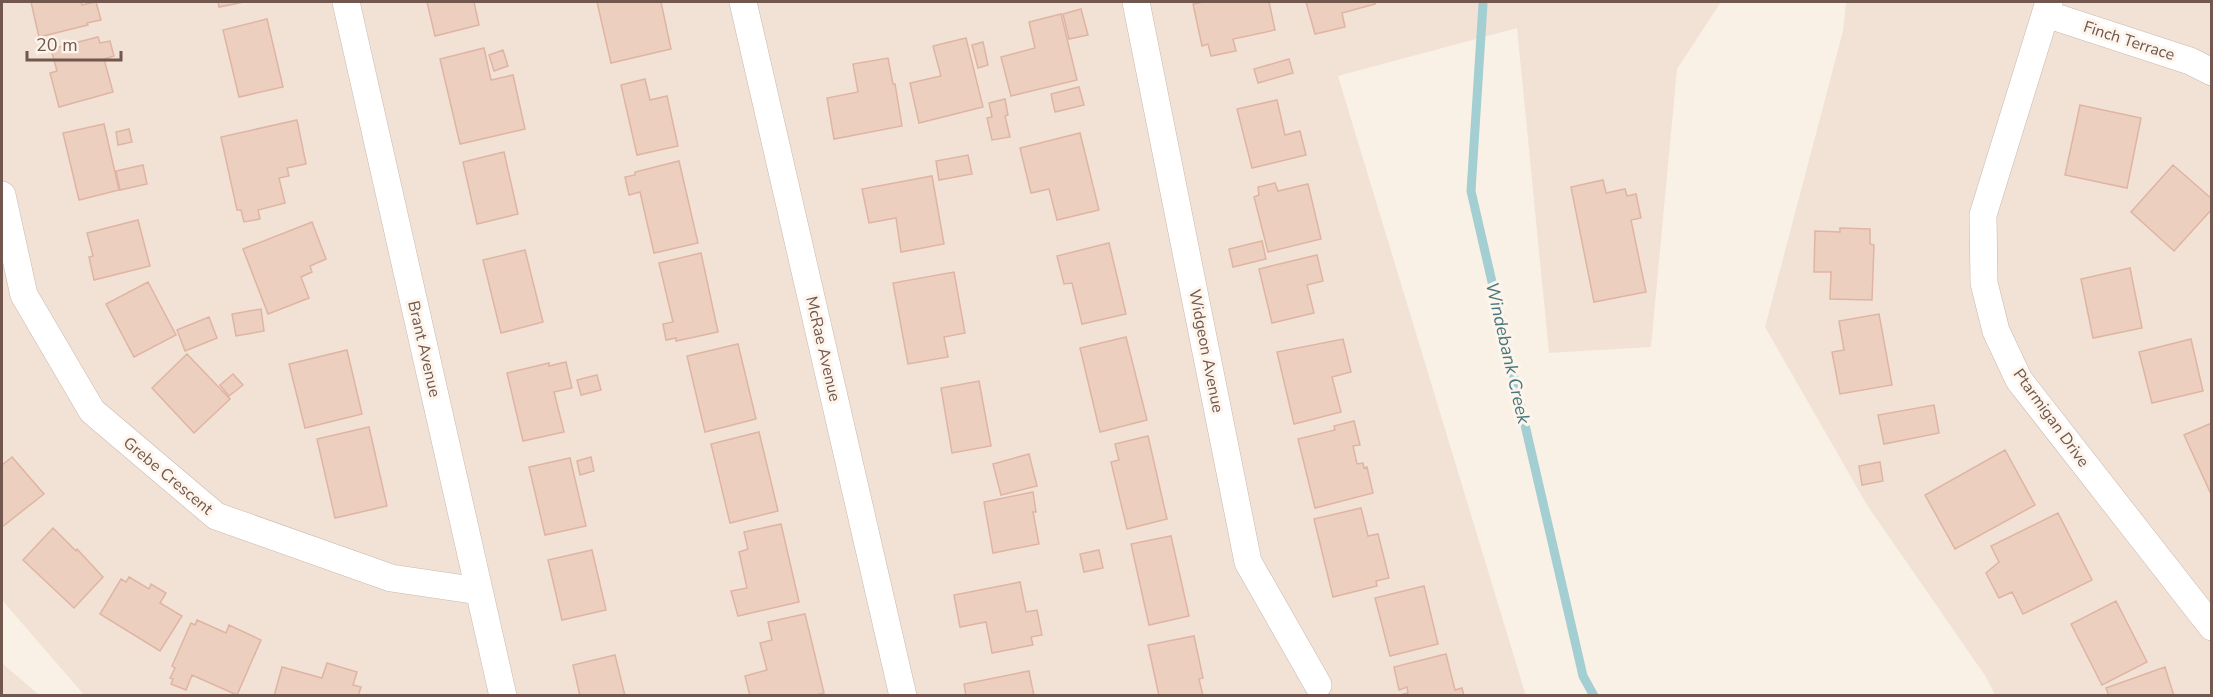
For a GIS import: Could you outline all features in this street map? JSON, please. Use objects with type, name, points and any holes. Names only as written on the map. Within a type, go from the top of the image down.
[{"type":"street","name":"Brant Avenue","points":[[346,2],[503,696]]},
{"type":"street","name":"McRae Avenue","points":[[743,2],[903,696]]},
{"type":"street","name":"Widgeon Avenue","points":[[1136,2],[1248,562],[1318,685]]},
{"type":"street","name":"Finch Terrace","points":[[2047,8],[2190,60],[2211,72]]},
{"type":"street","name":"Ptarmigan Drive","points":[[2047,8],[1983,215],[1984,283],[1996,331],[2019,380],[2211,627]]},
{"type":"street","name":"Grebe Crescent","points":[[2,195],[13,297],[92,411],[216,516],[391,578],[479,591]]},
{"type":"shaded area","points":[[2,2],[1721,2],[1677,69],[1651,347],[1549,353],[1517,28],[1338,76],[1526,696],[84,695],[2,600]]},
{"type":"shaded area","points":[[1846,2],[2211,2],[2211,695],[1995,695],[1986,677],[1867,505],[1765,327],[1843,31]]},
{"type":"shaded area","points":[[2,663],[10,670],[39,695],[2,695]]},
{"type":"building","points":[[31,2],[81,2],[82,5],[96,2],[101,20],[39,37]]},
{"type":"building","points":[[218,2],[244,2],[219,7]]},
{"type":"building","points":[[427,2],[474,2],[479,25],[435,36]]},
{"type":"building","points":[[597,2],[661,2],[671,49],[611,63]]},
{"type":"building","points":[[1269,2],[1275,30],[1233,39],[1236,51],[1211,56],[1208,44],[1202,46],[1193,4]]},
{"type":"building","points":[[1306,2],[1374,2],[1375,4],[1342,13],[1345,27],[1315,34]]},
{"type":"building","points":[[1081,9],[1088,35],[1069,39],[1063,14]]},
{"type":"building","points":[[1061,14],[1077,80],[1011,96],[1001,57],[1035,48],[1029,22]]},
{"type":"building","points":[[267,19],[283,87],[239,97],[223,30]]},
{"type":"building","points":[[98,37],[100,43],[110,41],[114,56],[104,59],[113,92],[59,107],[50,73],[57,71],[51,49]]},
{"type":"building","points":[[966,38],[983,107],[919,123],[910,83],[941,76],[933,46]]},
{"type":"building","points":[[983,42],[988,65],[978,68],[972,45]]},
{"type":"building","points":[[484,48],[491,80],[513,75],[525,129],[460,144],[440,59]]},
{"type":"building","points":[[503,50],[508,66],[494,71],[489,55]]},
{"type":"building","points":[[888,58],[902,126],[834,139],[827,98],[858,92],[853,64]]},
{"type":"building","points":[[1289,59],[1293,73],[1258,83],[1254,69]]},
{"type":"building","points":[[645,79],[650,100],[667,96],[678,146],[637,155],[621,85]]},
{"type":"building","points":[[1079,87],[1084,105],[1055,112],[1051,94]]},
{"type":"building","points":[[1005,99],[1008,115],[1005,116],[1010,137],[992,140],[987,118],[992,117],[989,103]]},
{"type":"building","points":[[1277,100],[1285,135],[1300,131],[1306,155],[1252,168],[1237,109]]},
{"type":"building","points":[[2080,105],[2141,118],[2127,188],[2065,175]]},
{"type":"building","points":[[297,120],[306,164],[287,168],[289,176],[279,178],[285,203],[258,210],[260,219],[244,222],[241,210],[237,210],[221,137]]},
{"type":"building","points":[[104,124],[119,190],[79,200],[63,133]]},
{"type":"building","points":[[129,129],[132,142],[118,145],[116,132]]},
{"type":"building","points":[[1080,133],[1099,210],[1057,220],[1049,189],[1031,193],[1020,148]]},
{"type":"building","points":[[504,152],[518,214],[477,224],[463,162]]},
{"type":"building","points":[[968,155],[972,174],[939,180],[936,161]]},
{"type":"building","points":[[679,161],[698,243],[654,253],[640,192],[629,195],[625,177],[635,175],[635,172]]},
{"type":"building","points":[[143,165],[147,184],[120,190],[116,171]]},
{"type":"building","points":[[2173,165],[2212,199],[2212,209],[2174,251],[2131,212]]},
{"type":"building","points":[[932,176],[944,244],[901,252],[896,218],[869,223],[862,189]]},
{"type":"building","points":[[1603,180],[1606,193],[1625,189],[1627,196],[1636,194],[1641,218],[1631,220],[1646,292],[1594,302],[1571,187]]},
{"type":"building","points":[[1275,183],[1278,191],[1308,184],[1321,239],[1268,252],[1254,197],[1259,195],[1258,187]]},
{"type":"building","points":[[138,220],[150,266],[94,280],[89,257],[93,256],[87,233]]},
{"type":"building","points":[[312,222],[326,259],[310,266],[312,272],[301,277],[309,298],[268,314],[243,249]]},
{"type":"building","points":[[1840,228],[1870,229],[1870,244],[1874,245],[1872,300],[1830,299],[1831,272],[1814,272],[1815,231],[1840,232]]},
{"type":"building","points":[[1262,241],[1266,259],[1233,267],[1229,249]]},
{"type":"building","points":[[1109,243],[1126,314],[1082,324],[1072,283],[1064,284],[1057,256]]},
{"type":"building","points":[[525,250],[543,322],[501,333],[483,260]]},
{"type":"building","points":[[701,253],[718,332],[676,341],[676,338],[666,340],[663,324],[673,322],[659,263]]},
{"type":"building","points":[[1317,255],[1323,281],[1307,285],[1314,313],[1272,323],[1259,269]]},
{"type":"building","points":[[2130,268],[2142,328],[2093,338],[2081,279]]},
{"type":"building","points":[[954,272],[965,333],[944,337],[948,357],[908,364],[893,283]]},
{"type":"building","points":[[148,282],[176,335],[134,357],[106,304]]},
{"type":"building","points":[[261,309],[264,331],[236,336],[232,314]]},
{"type":"building","points":[[1879,314],[1892,385],[1840,394],[1832,352],[1844,350],[1839,321]]},
{"type":"building","points":[[209,317],[217,338],[185,351],[177,330]]},
{"type":"building","points":[[1126,337],[1147,420],[1100,432],[1080,348]]},
{"type":"building","points":[[1343,339],[1351,372],[1332,377],[1341,412],[1294,424],[1277,352]]},
{"type":"building","points":[[2191,339],[2203,391],[2152,403],[2139,352]]},
{"type":"building","points":[[738,344],[756,419],[705,432],[687,356]]},
{"type":"building","points":[[347,350],[362,414],[305,428],[289,364]]},
{"type":"building","points":[[187,354],[230,399],[194,433],[152,388]]},
{"type":"building","points":[[566,362],[572,388],[554,392],[564,432],[523,441],[507,373],[549,363],[549,366]]},
{"type":"building","points":[[233,374],[243,385],[229,396],[220,385]]},
{"type":"building","points":[[597,375],[601,390],[581,395],[577,380]]},
{"type":"building","points":[[979,381],[991,446],[952,453],[941,388]]},
{"type":"building","points":[[1934,405],[1939,433],[1884,444],[1878,415]]},
{"type":"building","points":[[1354,421],[1360,445],[1353,446],[1357,464],[1363,463],[1364,468],[1367,467],[1373,493],[1315,508],[1298,439],[1335,430],[1334,426]]},
{"type":"building","points":[[2212,423],[2212,491],[2210,492],[2184,435]]},
{"type":"building","points":[[369,427],[387,506],[335,518],[317,439]]},
{"type":"building","points":[[759,432],[778,511],[730,523],[711,444]]},
{"type":"building","points":[[1148,436],[1167,519],[1127,529],[1111,462],[1119,460],[1115,444]]},
{"type":"building","points":[[2005,450],[2035,505],[1955,549],[1925,495]]},
{"type":"building","points":[[1029,454],[1037,486],[1001,495],[993,464]]},
{"type":"building","points":[[12,457],[44,494],[2,527],[2,465]]},
{"type":"building","points":[[591,457],[594,471],[580,475],[577,461]]},
{"type":"building","points":[[570,458],[586,526],[545,535],[529,467]]},
{"type":"building","points":[[1880,462],[1883,481],[1862,485],[1859,466]]},
{"type":"building","points":[[1033,492],[1036,512],[1033,512],[1039,544],[993,553],[984,502]]},
{"type":"building","points":[[1361,508],[1368,536],[1378,534],[1389,578],[1376,581],[1377,586],[1333,597],[1314,519]]},
{"type":"building","points":[[2058,513],[2092,580],[2023,614],[2012,592],[1999,598],[1986,573],[1999,562],[1991,546]]},
{"type":"building","points":[[781,524],[799,602],[738,616],[731,591],[747,588],[739,552],[748,549],[744,532]]},
{"type":"building","points":[[53,528],[103,577],[74,608],[23,560]]},
{"type":"building","points":[[1171,536],[1189,616],[1149,625],[1131,544]]},
{"type":"building","points":[[592,550],[606,610],[562,620],[548,560]]},
{"type":"building","points":[[1099,550],[1103,568],[1084,572],[1080,554]]},
{"type":"building","points":[[129,577],[149,589],[151,584],[166,593],[160,603],[182,616],[160,651],[100,614],[121,579],[126,582]]},
{"type":"building","points":[[1020,582],[1026,612],[1037,610],[1042,635],[1031,637],[1033,645],[992,653],[986,622],[960,627],[954,595]]},
{"type":"building","points":[[1424,586],[1438,644],[1390,656],[1375,598]]},
{"type":"building","points":[[2116,601],[2147,662],[2102,685],[2071,624]]},
{"type":"building","points":[[805,614],[824,693],[812,696],[750,696],[745,676],[767,670],[760,643],[772,640],[768,622]]},
{"type":"building","points":[[197,620],[226,633],[229,625],[261,640],[237,695],[192,675],[186,690],[171,684],[173,679],[170,678],[175,668],[172,666],[191,623],[195,625]]},
{"type":"building","points":[[1194,636],[1203,678],[1199,679],[1203,696],[1159,696],[1148,645]]},
{"type":"building","points":[[1446,654],[1455,690],[1462,688],[1464,696],[1396,696],[1408,693],[1407,687],[1399,690],[1394,667]]},
{"type":"building","points":[[615,655],[625,696],[580,696],[573,665]]},
{"type":"building","points":[[327,663],[357,672],[353,685],[361,687],[358,696],[274,696],[282,667],[322,678]]},
{"type":"building","points":[[2165,667],[2174,696],[2109,696],[2106,688]]},
{"type":"building","points":[[1029,671],[1034,696],[966,696],[964,684]]},
{"type":"waterway","name":"Windebank Creek","points":[[1483,4],[1471,191],[1583,676],[1594,696]]}]
